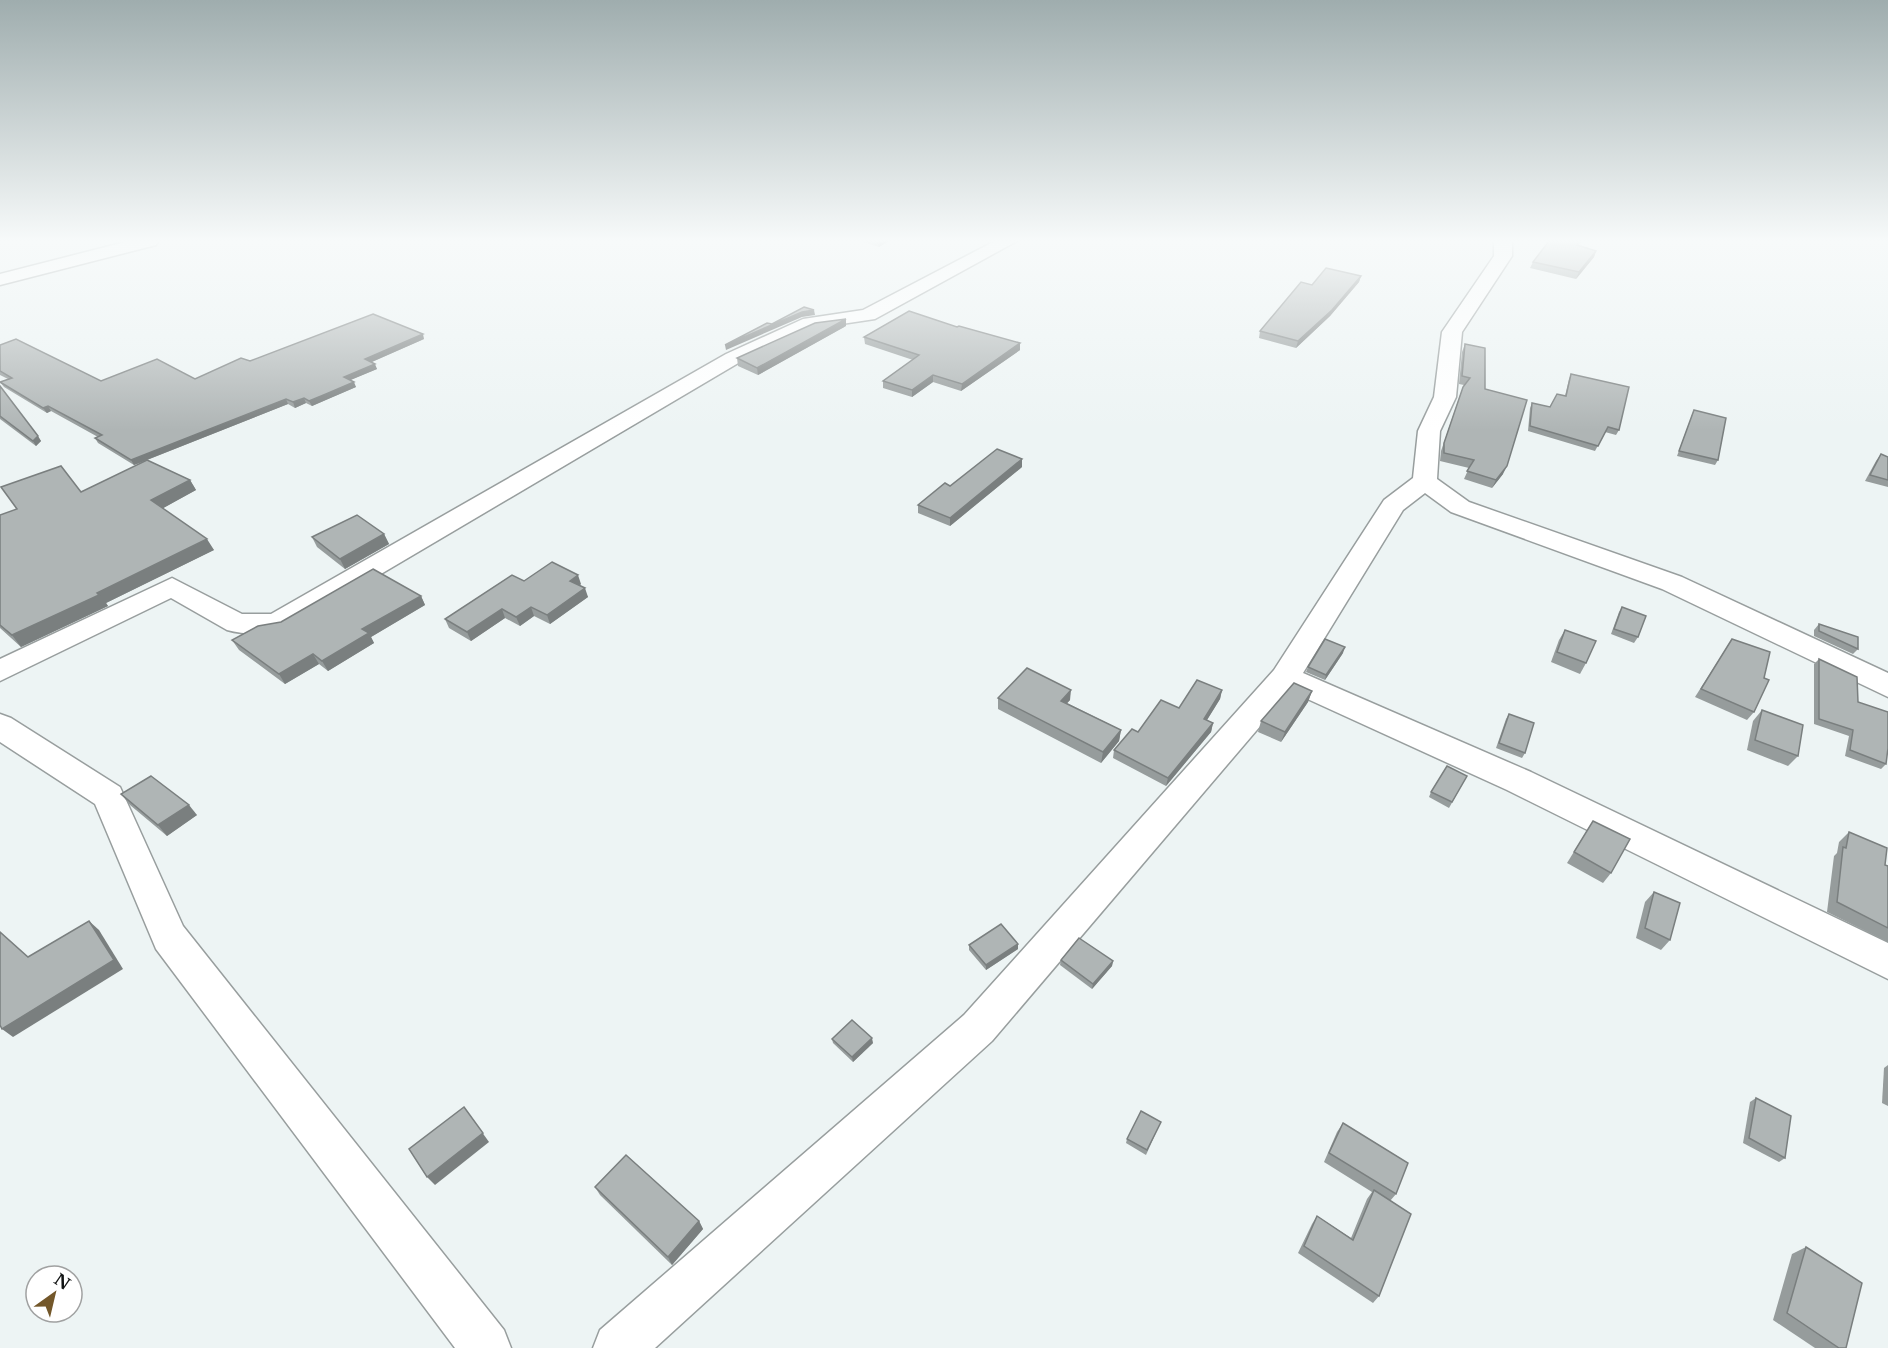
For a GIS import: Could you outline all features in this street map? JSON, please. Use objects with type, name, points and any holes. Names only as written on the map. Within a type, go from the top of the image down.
[{"type":"street","points":[[0,671],[172,587],[237,623],[276,623],[733,358],[810,322],[868,315],[888,304]]},
{"type":"street","points":[[618,1348],[978,1028],[1285,677],[1393,505],[1425,481],[1429,431],[1445,397],[1452,332],[1471,304]]},
{"type":"street","points":[[1425,481],[1460,507],[1672,583],[1888,686]]},
{"type":"street","points":[[1285,677],[1519,782],[1888,962]]},
{"type":"street","points":[[0,726],[108,796],[169,937],[486,1348]]},
{"type":"building","points":[[1283,304],[1337,304],[1298,341],[1260,331]]},
{"type":"building","points":[[804,307],[814,310],[802,312],[725,345],[767,323],[772,324]]},
{"type":"building","points":[[909,311],[957,327],[1020,343],[962,384],[933,375],[912,390],[883,381],[919,355],[864,337]]},
{"type":"building","points":[[373,314],[423,334],[365,359],[375,364],[344,377],[354,382],[309,401],[304,398],[293,402],[286,399],[131,460],[95,438],[102,435],[48,406],[43,408],[0,382],[12,378],[0,371],[0,345],[16,339],[101,381],[157,359],[195,379],[241,358],[250,361]]},
{"type":"building","points":[[846,319],[757,368],[737,358],[815,323]]},
{"type":"building","points":[[1465,344],[1485,348],[1485,389],[1527,400],[1507,466],[1496,480],[1467,471],[1474,460],[1444,453],[1444,443],[1463,387],[1470,378],[1462,376]]},
{"type":"building","points":[[1571,374],[1629,387],[1619,430],[1608,427],[1598,446],[1530,426],[1532,403],[1550,407],[1557,394],[1566,396]]},
{"type":"building","points":[[0,386],[38,436],[33,441],[0,416]]},
{"type":"building","points":[[1694,410],[1726,418],[1718,460],[1679,451]]},
{"type":"building","points":[[997,449],[1022,459],[950,518],[918,505],[945,483],[950,486]]},
{"type":"building","points":[[1881,454],[1888,457],[1888,480],[1870,475]]},
{"type":"building","points":[[147,460],[190,480],[151,500],[207,539],[97,593],[99,595],[12,635],[0,625],[0,515],[17,509],[1,487],[61,466],[81,492]]},
{"type":"building","points":[[357,515],[384,534],[340,559],[312,537]]},
{"type":"building","points":[[552,562],[578,575],[570,581],[585,588],[547,615],[531,607],[516,617],[502,609],[467,632],[445,619],[512,575],[524,581]]},
{"type":"building","points":[[373,569],[421,596],[362,629],[369,633],[322,661],[313,654],[279,674],[232,640],[258,626],[281,622]]},
{"type":"building","points":[[1622,607],[1646,616],[1638,637],[1614,629]]},
{"type":"building","points":[[1819,624],[1858,637],[1858,649],[1819,631]]},
{"type":"building","points":[[1565,630],[1596,641],[1586,663],[1557,652]]},
{"type":"building","points":[[1325,639],[1345,647],[1326,675],[1308,667]]},
{"type":"building","points":[[1732,639],[1770,652],[1764,678],[1769,680],[1754,712],[1701,689]]},
{"type":"building","points":[[1819,659],[1857,677],[1858,702],[1888,712],[1886,764],[1850,750],[1853,730],[1819,719]]},
{"type":"building","points":[[1027,668],[1071,690],[1061,701],[1121,730],[1103,752],[998,698]]},
{"type":"building","points":[[1197,680],[1222,690],[1204,719],[1213,723],[1168,778],[1114,750],[1132,729],[1138,732],[1161,700],[1179,708]]},
{"type":"building","points":[[1294,683],[1312,691],[1285,732],[1261,721]]},
{"type":"building","points":[[1762,710],[1803,725],[1798,756],[1755,740]]},
{"type":"building","points":[[1509,714],[1534,723],[1525,753],[1499,743]]},
{"type":"building","points":[[1447,766],[1467,776],[1452,802],[1431,792]]},
{"type":"building","points":[[151,776],[189,805],[158,825],[121,794]]},
{"type":"building","points":[[1593,821],[1630,839],[1611,873],[1574,852]]},
{"type":"building","points":[[1849,832],[1887,848],[1885,865],[1888,866],[1888,928],[1837,902],[1843,847],[1846,848]]},
{"type":"building","points":[[1654,892],[1680,903],[1670,940],[1645,928]]},
{"type":"building","points":[[89,921],[114,960],[2,1029],[0,1025],[0,932],[28,957]]},
{"type":"building","points":[[1001,924],[1018,944],[986,965],[969,945]]},
{"type":"building","points":[[1079,938],[1113,961],[1093,984],[1061,960]]},
{"type":"building","points":[[852,1020],[872,1038],[852,1057],[832,1039]]},
{"type":"building","points":[[1756,1098],[1791,1116],[1785,1158],[1749,1138]]},
{"type":"building","points":[[464,1107],[483,1133],[427,1177],[409,1149]]},
{"type":"building","points":[[1141,1111],[1161,1122],[1147,1150],[1127,1139]]},
{"type":"building","points":[[1343,1123],[1408,1163],[1396,1194],[1329,1153]]},
{"type":"building","points":[[626,1155],[699,1221],[668,1257],[595,1187]]},
{"type":"building","points":[[1374,1190],[1411,1214],[1379,1296],[1304,1246],[1317,1216],[1353,1240]]},
{"type":"building","points":[[1806,1247],[1862,1283],[1846,1348],[1839,1348],[1787,1313]]}]
